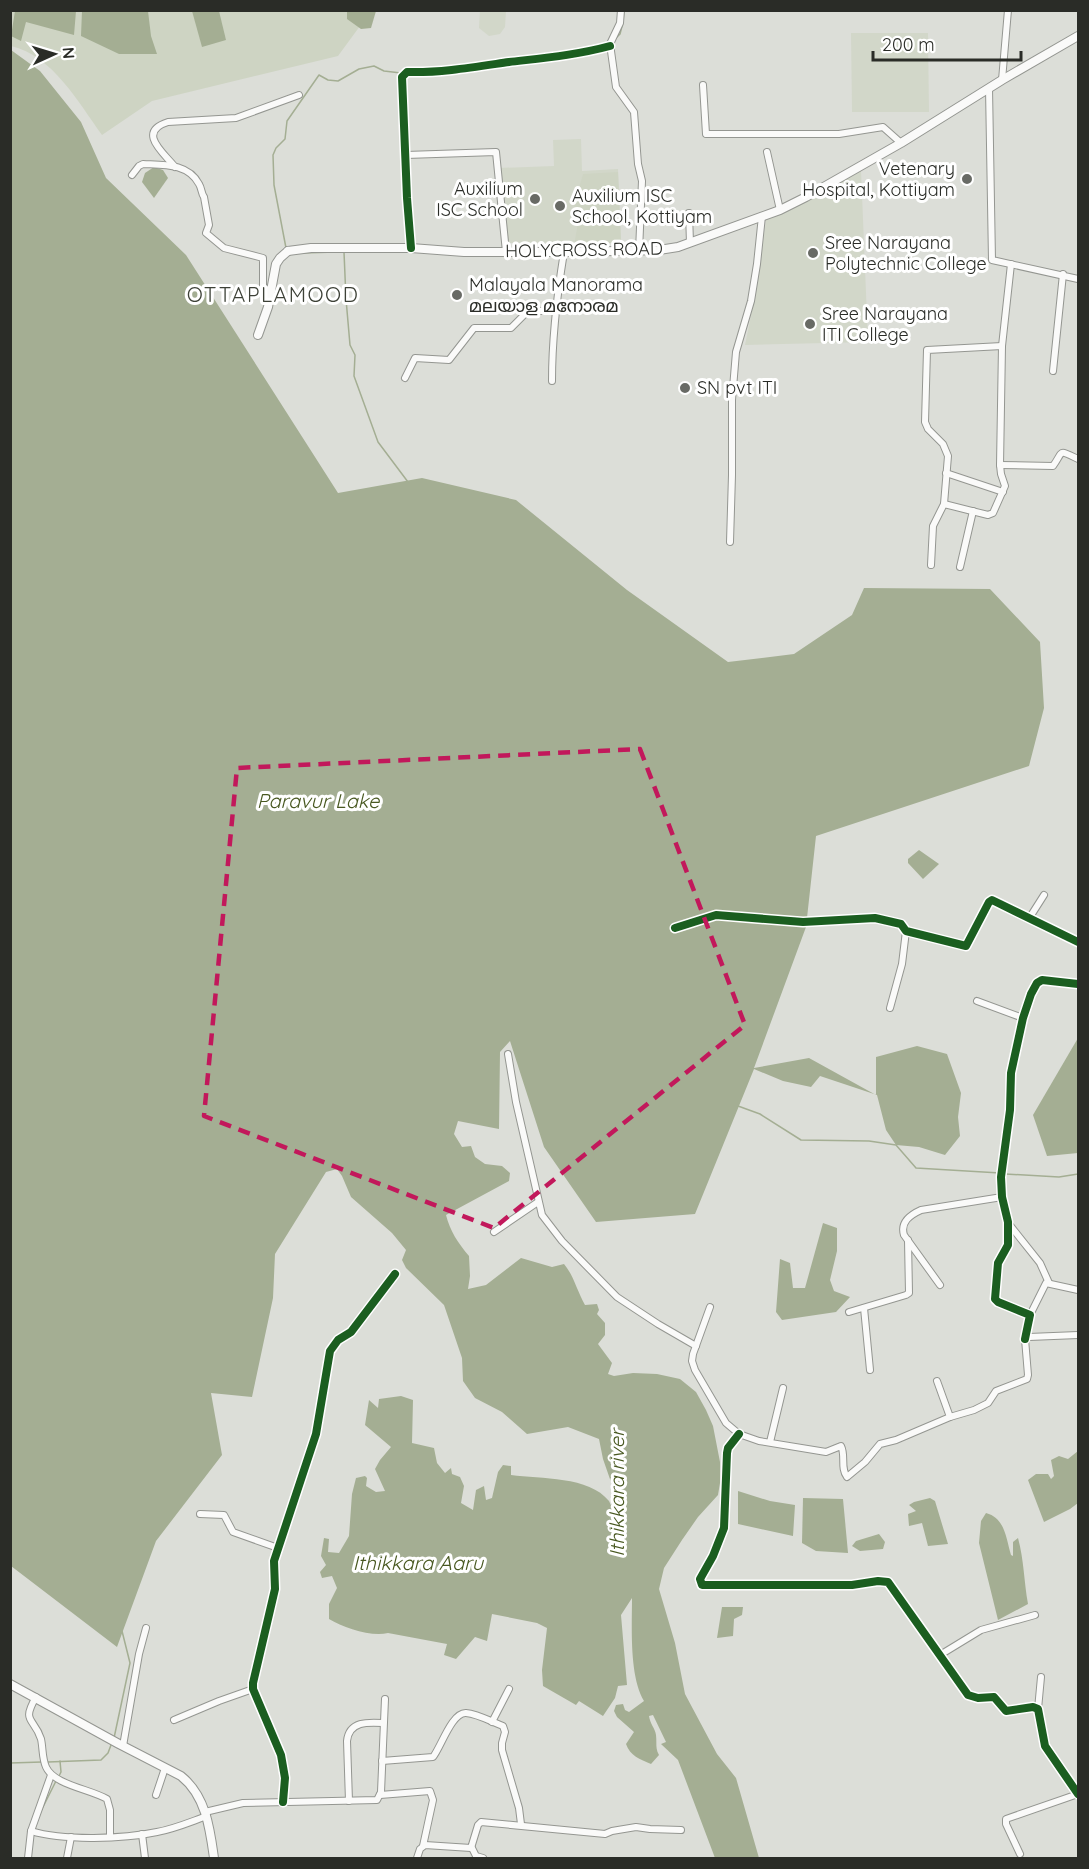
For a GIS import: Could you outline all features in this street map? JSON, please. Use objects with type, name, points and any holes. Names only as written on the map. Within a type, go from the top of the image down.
[{"type":"main road","name":"HOLYCROSS ROAD","points":[[285,254],[312,248],[564,252],[639,251],[678,247],[780,210],[806,197],[1078,36]]},
{"type":"main road","points":[[10,1684],[186,1780],[194,1789],[206,1814],[214,1858]]},
{"type":"street","points":[[621,10],[620,23],[610,46],[616,87],[634,112],[638,164],[642,181],[639,251]]},
{"type":"street","points":[[1002,80],[1008,10]]},
{"type":"street","points":[[411,248],[401,87],[405,74],[534,60],[610,46]]},
{"type":"street","points":[[703,85],[706,134],[838,134],[883,128],[901,142]]},
{"type":"street","points":[[989,88],[992,260],[1078,279]]},
{"type":"street","points":[[175,167],[153,141],[152,135],[161,124],[236,118],[299,95]]},
{"type":"street","points":[[406,154],[496,152],[506,252]]},
{"type":"street","points":[[767,152],[780,210]]},
{"type":"street","points":[[132,175],[143,165],[175,167],[190,172],[199,183],[201,194],[204,197],[209,225],[206,233],[224,248],[263,258],[263,287],[271,292]]},
{"type":"street","points":[[688,213],[690,243]]},
{"type":"street","points":[[730,542],[732,400],[736,352],[751,301],[762,216]]},
{"type":"street","points":[[552,381],[555,310],[564,252]]},
{"type":"street","points":[[258,335],[268,306],[276,264],[285,254]]},
{"type":"street","points":[[944,504],[988,515],[993,513],[1005,486],[1000,465],[1002,346],[1011,264]]},
{"type":"street","points":[[1053,371],[1063,274]]},
{"type":"street","points":[[405,378],[415,358],[449,360],[474,327],[511,328],[527,312],[555,310]]},
{"type":"street","points":[[931,565],[933,526],[944,504],[948,456],[925,422],[922,382],[927,350],[1002,346]]},
{"type":"street","points":[[1000,465],[1053,466],[1061,453],[1078,459]]},
{"type":"street","points":[[946,473],[1003,492]]},
{"type":"street","points":[[960,567],[973,511]]},
{"type":"street","points":[[1030,917],[1044,895]]},
{"type":"street","points":[[675,928],[716,915],[803,922],[875,918],[901,924],[906,931],[966,946],[990,901],[1030,917],[1078,942]]},
{"type":"street","points":[[890,1008],[902,964],[906,931]]},
{"type":"street","points":[[1030,1315],[995,1299],[997,1265],[1008,1245],[1008,1223],[1000,1177],[1010,1110],[1011,1073],[1023,1018],[1031,994],[1040,981],[1078,984]]},
{"type":"street","points":[[977,1001],[1023,1018]]},
{"type":"street","points":[[508,1054],[516,1102],[542,1215],[562,1241],[617,1297],[696,1346]]},
{"type":"street","points":[[940,1286],[904,1235],[903,1226],[906,1220],[921,1210],[1002,1197]]},
{"type":"street","points":[[494,1232],[538,1202]]},
{"type":"street","points":[[1008,1223],[1040,1263],[1049,1283]]},
{"type":"street","points":[[849,1312],[909,1293],[908,1240]]},
{"type":"street","points":[[283,1802],[285,1778],[281,1755],[253,1689],[275,1589],[274,1566],[316,1434],[330,1351],[338,1340],[351,1332],[394,1274]]},
{"type":"street","points":[[710,1307],[692,1359],[695,1371],[726,1423],[739,1434],[759,1441],[826,1452],[841,1446],[843,1469],[847,1477],[865,1462],[880,1444],[984,1406],[996,1391],[1027,1379],[1024,1339],[1030,1315],[1045,1284],[1078,1290]]},
{"type":"street","points":[[864,1308],[870,1370]]},
{"type":"street","points":[[1024,1339],[1078,1335]]},
{"type":"street","points":[[937,1381],[950,1417]]},
{"type":"street","points":[[770,1442],[783,1388]]},
{"type":"street","points":[[739,1434],[728,1448],[727,1454],[723,1531],[700,1579],[702,1586],[852,1585],[886,1582],[890,1584],[969,1696],[994,1697],[1006,1711],[1033,1707],[1038,1709]]},
{"type":"street","points":[[200,1515],[224,1515],[233,1532],[278,1548]]},
{"type":"street","points":[[940,1655],[981,1630],[1035,1615]]},
{"type":"street","points":[[121,1745],[146,1628]]},
{"type":"street","points":[[1020,1854],[1006,1820],[1078,1794],[1045,1746],[1038,1709],[1041,1677]]},
{"type":"street","points":[[174,1720],[253,1689]]},
{"type":"street","points":[[492,1722],[509,1689]]},
{"type":"street","points":[[36,1697],[28,1716],[41,1739],[45,1765],[56,1777],[107,1798],[110,1810],[110,1836]]},
{"type":"street","points":[[34,1832],[59,1837],[142,1834],[171,1829],[206,1814],[243,1803],[377,1800],[380,1795],[385,1699]]},
{"type":"street","points":[[382,1761],[433,1757],[460,1714],[466,1713],[492,1722],[505,1728],[502,1750],[518,1802],[521,1824]]},
{"type":"street","points":[[349,1801],[348,1733],[361,1723],[383,1723]]},
{"type":"street","points":[[156,1795],[165,1768]]},
{"type":"street","points":[[28,1858],[34,1832],[56,1777]]},
{"type":"street","points":[[380,1795],[430,1791],[433,1800],[423,1846],[417,1858]]},
{"type":"street","points":[[483,1858],[476,1856],[472,1848],[478,1825],[482,1821],[605,1834],[636,1827],[681,1830]]},
{"type":"street","points":[[142,1834],[145,1858]]},
{"type":"street","points":[[67,1858],[71,1837]]},
{"type":"street","points":[[423,1846],[472,1848]]},
{"type":"highlighted area","points":[[640,749],[745,1025],[494,1228],[204,1116],[237,768]]},
{"type":"shaded area","points":[[480,10],[506,11],[505,27],[500,34],[489,36],[479,28]]},
{"type":"shaded area","points":[[11,11],[371,11],[338,56],[152,101],[102,135],[74,95],[52,70],[40,59],[11,46]]},
{"type":"shaded area","points":[[851,33],[928,33],[929,112],[852,112]]},
{"type":"shaded area","name":"Auxilium ISC School, Kottiyam","points":[[581,139],[582,171],[618,169],[621,242],[503,243],[498,168],[554,166],[553,140]]},
{"type":"shaded area","name":"Sree Narayana Polytechnic College","points":[[861,170],[868,342],[745,345],[757,286],[766,220]]},
{"type":"shaded area","points":[[618,172],[621,243],[575,243],[577,226],[574,205],[583,174]]},
{"type":"water","points":[[15,11],[76,11],[74,35],[26,22],[21,41],[11,36]]},
{"type":"water","points":[[82,11],[148,11],[151,36],[157,54],[119,54],[81,36]]},
{"type":"water","points":[[192,11],[219,11],[226,40],[202,47]]},
{"type":"water","points":[[347,11],[376,11],[371,28],[361,29],[347,19]]},
{"type":"water","name":"Paravur Lake","points":[[11,50],[40,71],[81,122],[106,178],[186,255],[338,493],[422,478],[516,500],[627,590],[728,662],[794,654],[852,615],[864,588],[990,589],[1040,642],[1044,708],[1029,766],[816,836],[806,927],[754,1068],[809,1058],[874,1094],[820,1076],[811,1087],[783,1081],[754,1069],[695,1214],[596,1222],[544,1147],[510,1041],[500,1052],[499,1129],[458,1121],[454,1134],[462,1147],[471,1146],[475,1157],[485,1164],[502,1166],[510,1173],[509,1181],[446,1215],[455,1237],[469,1256],[468,1289],[486,1285],[521,1258],[552,1267],[564,1264],[585,1305],[597,1304],[599,1310],[597,1314],[605,1323],[605,1335],[598,1344],[612,1363],[608,1374],[614,1376],[633,1373],[657,1374],[680,1379],[696,1392],[713,1426],[720,1462],[718,1495],[698,1517],[664,1568],[659,1589],[675,1643],[685,1694],[717,1754],[736,1778],[759,1858],[715,1858],[678,1760],[661,1744],[666,1742],[653,1715],[649,1716],[659,1755],[651,1764],[636,1757],[626,1744],[634,1732],[617,1717],[614,1711],[616,1705],[623,1704],[625,1710],[629,1712],[644,1701],[639,1691],[634,1665],[632,1598],[621,1615],[627,1685],[618,1686],[615,1698],[603,1716],[579,1701],[576,1705],[543,1686],[542,1670],[547,1628],[537,1623],[492,1614],[487,1641],[475,1637],[456,1659],[444,1655],[447,1644],[388,1633],[366,1633],[342,1626],[329,1619],[329,1604],[337,1588],[332,1576],[322,1578],[320,1572],[326,1565],[321,1556],[324,1538],[329,1539],[328,1552],[339,1553],[349,1536],[352,1494],[356,1478],[365,1476],[366,1486],[376,1492],[385,1491],[375,1469],[391,1447],[365,1425],[369,1400],[378,1408],[379,1399],[401,1396],[413,1400],[412,1443],[434,1448],[437,1463],[445,1473],[451,1468],[452,1474],[460,1477],[464,1486],[461,1503],[473,1510],[476,1490],[484,1486],[486,1500],[492,1498],[498,1472],[503,1465],[511,1466],[511,1475],[564,1480],[589,1487],[609,1501],[615,1514],[619,1505],[603,1459],[599,1439],[568,1427],[527,1434],[502,1412],[475,1398],[463,1381],[462,1358],[444,1305],[406,1268],[402,1260],[406,1250],[392,1233],[351,1197],[337,1169],[326,1172],[275,1254],[273,1298],[252,1397],[211,1393],[222,1455],[156,1541],[117,1647],[11,1566]]},
{"type":"water","points":[[154,167],[163,170],[168,178],[154,198],[142,182],[145,173]]},
{"type":"water","points":[[919,850],[939,864],[923,879],[908,863],[908,859]]},
{"type":"water","points":[[1078,1038],[1078,1153],[1047,1156],[1033,1115]]},
{"type":"water","points":[[917,1046],[947,1054],[961,1093],[958,1117],[960,1136],[945,1155],[919,1147],[896,1145],[886,1130],[876,1095],[876,1057]]},
{"type":"water","points":[[823,1223],[837,1228],[837,1251],[830,1280],[834,1291],[850,1297],[836,1312],[782,1320],[776,1312],[780,1259],[790,1263],[793,1288],[805,1288]]},
{"type":"water","points":[[1078,1451],[1078,1503],[1044,1522],[1028,1480],[1036,1474],[1048,1474],[1051,1479],[1054,1476],[1051,1460],[1059,1456],[1068,1459]]},
{"type":"water","points":[[738,1491],[770,1501],[795,1505],[793,1536],[738,1524]]},
{"type":"water","points":[[803,1498],[843,1499],[848,1553],[816,1551],[802,1543]]},
{"type":"water","points":[[930,1498],[935,1501],[948,1544],[928,1546],[922,1523],[909,1526],[908,1514],[916,1511],[909,1505]]},
{"type":"water","points":[[986,1513],[1001,1524],[1013,1556],[1013,1542],[1018,1538],[1028,1604],[998,1620],[979,1543],[981,1521]]},
{"type":"water","points":[[879,1534],[885,1542],[883,1549],[860,1551],[852,1546],[856,1541]]},
{"type":"water","points":[[722,1607],[743,1607],[742,1615],[734,1619],[733,1636],[717,1638]]},
{"type":"waterway","points":[[623,21],[624,10]]},
{"type":"waterway","points":[[616,38],[622,26]]},
{"type":"waterway","points":[[286,248],[274,185],[273,155],[285,139],[287,121],[319,75],[328,80],[338,81],[359,69],[374,66],[384,71],[401,73]]},
{"type":"waterway","points":[[302,253],[336,252]]},
{"type":"waterway","points":[[344,252],[350,345],[355,355],[354,376],[378,442],[408,482]]},
{"type":"waterway","points":[[738,1106],[760,1114],[801,1140],[869,1141],[896,1145],[916,1168],[1000,1173]]},
{"type":"waterway","points":[[1005,1174],[1059,1177],[1078,1174]]},
{"type":"waterway","points":[[114,1738],[130,1663],[122,1631]]},
{"type":"waterway","points":[[48,1762],[101,1760],[108,1753],[111,1745]]},
{"type":"waterway","points":[[59,1776],[60,1761]]},
{"type":"waterway","points":[[10,1763],[42,1762]]},
{"type":"waterway","points":[[41,1811],[56,1781]]},
{"type":"cycle path","points":[[411,248],[402,77],[407,72],[471,68],[573,54],[610,46]]},
{"type":"cycle path","points":[[675,928],[716,915],[803,922],[875,918],[901,924],[906,931],[966,946],[992,900],[1078,942]]},
{"type":"cycle path","points":[[1025,1339],[1030,1315],[995,1299],[998,1263],[1008,1245],[1008,1222],[1002,1197],[1001,1177],[1010,1110],[1011,1073],[1023,1018],[1037,983],[1042,980],[1078,984]]},
{"type":"cycle path","points":[[283,1802],[285,1778],[281,1755],[253,1689],[275,1589],[274,1561],[316,1434],[330,1351],[338,1340],[351,1332],[395,1274]]},
{"type":"cycle path","points":[[739,1434],[728,1448],[727,1453],[724,1528],[713,1556],[700,1579],[702,1585],[852,1585],[878,1581],[888,1582],[968,1695],[978,1698],[994,1697],[1006,1711],[1033,1707],[1038,1709],[1045,1746],[1078,1794]]},
{"type":"place","name":"Vetenary Hospital, Kottiyam","points":[[967,179]]},
{"type":"place","name":"Auxilium ISC School","points":[[535,199]]},
{"type":"place","name":"Auxilium ISC School, Kottiyam","points":[[560,206]]},
{"type":"place","name":"Sree Narayana Polytechnic College","points":[[813,253]]},
{"type":"place","name":"Malayala Manorama മലയാള മനോരമ","points":[[457,295]]},
{"type":"place","name":"Sree Narayana ITI College","points":[[810,324]]},
{"type":"place","name":"SN pvt ITI","points":[[685,388]]},
{"type":"district","name":"OTTAPLAMOOD","points":[[273,295]]},
{"type":"water label","name":"Ithikkara river","points":[[617,1493]]},
{"type":"water label","name":"Ithikkara Aaru","points":[[418,1563]]}]
